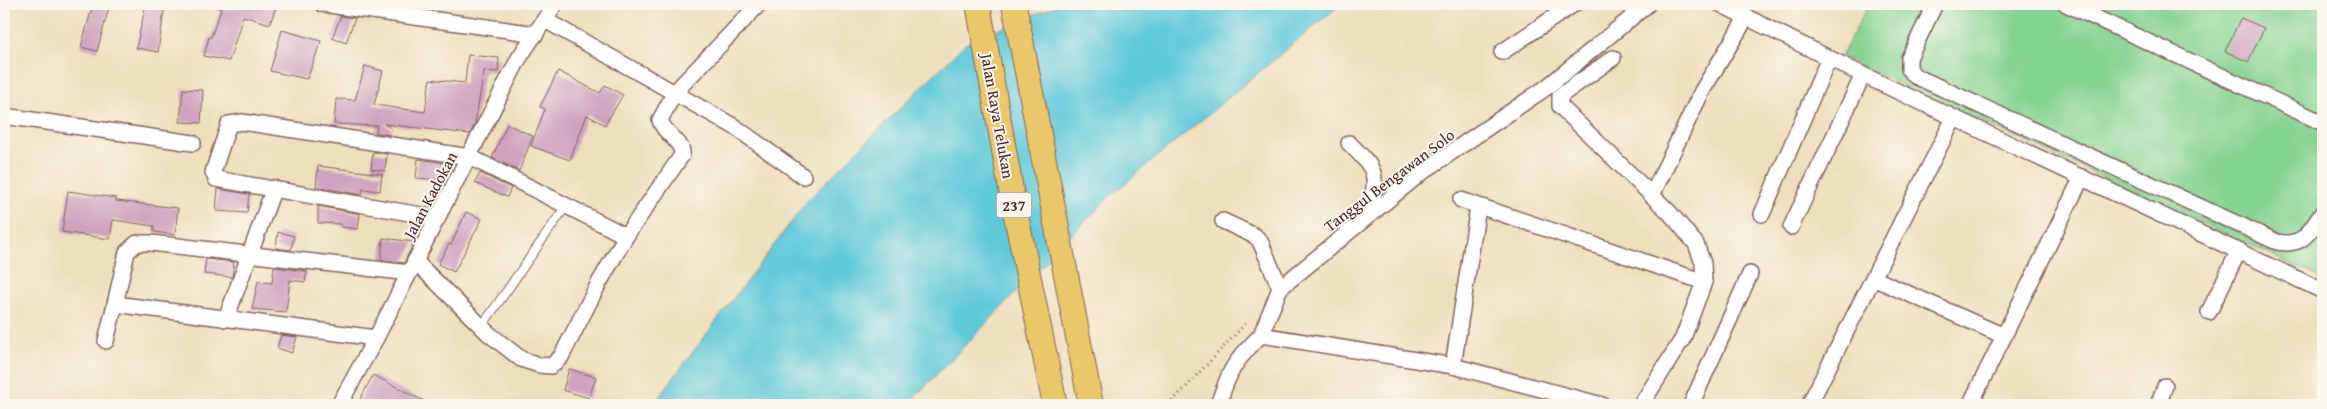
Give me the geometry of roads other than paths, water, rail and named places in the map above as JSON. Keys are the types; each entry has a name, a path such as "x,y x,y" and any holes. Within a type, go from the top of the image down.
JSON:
{"main road":[{"name":"Jalan Raya Telukan","path":"978,4 1013,201 1055,405"},
{"name":"237","path":"1014,4 1091,405"}],"street":[{"path":"322,4 536,34"},
{"name":"Jalan Kadokan","path":"339,405 376,338 520,58 555,4"},
{"path":"106,340 127,252 137,243 151,243 249,254 412,267 521,359 539,366 552,366 561,357 599,283 626,236 682,156 681,149 662,127 660,120 675,92 759,4"},
{"path":"1502,52 1574,4"},
{"name":"Tanggul Bengawan Solo","path":"1280,288 1421,173 1548,87 1648,4"},
{"path":"1720,4 1863,75 2323,291"},
{"path":"1935,4 1909,58 1909,68 1915,76 2277,242 2291,245 2305,238 2323,212"},
{"path":"2066,4 2323,123"},
{"path":"1652,195 1702,91 1746,18"},
{"path":"545,20 736,127 803,176"},
{"path":"1613,58 1560,96 1558,101 1560,106 1652,195 1696,244 1703,263 1704,282 1683,338 1641,405"},
{"path":"1762,214 1829,58"},
{"path":"1791,227 1863,75"},
{"path":"4,116 193,143"},
{"path":"1809,405 1954,118"},
{"path":"438,218 216,179 213,172 229,124 242,122 470,157 626,236"},
{"path":"1349,143 1367,160 1375,172 1375,185 1369,214"},
{"path":"1970,405 2082,177"},
{"path":"226,318 274,188"},
{"path":"1460,200 1704,282"},
{"path":"1453,366 1478,207"},
{"path":"1218,405 1229,372 1238,358 1261,335 1280,288 1260,241 1255,236 1223,221"},
{"path":"2209,312 2239,250"},
{"path":"1691,405 1750,274"},
{"path":"1873,278 2004,336"},
{"path":"115,304 376,338"},
{"path":"1261,335 1453,366 1602,405"},
{"path":"2158,405 2165,386"}],"lane":[{"path":"482,326 566,206"}],"water":[{"path":"1060,4 1341,4 1111,195 907,405 653,405 808,200 965,44"}]}
